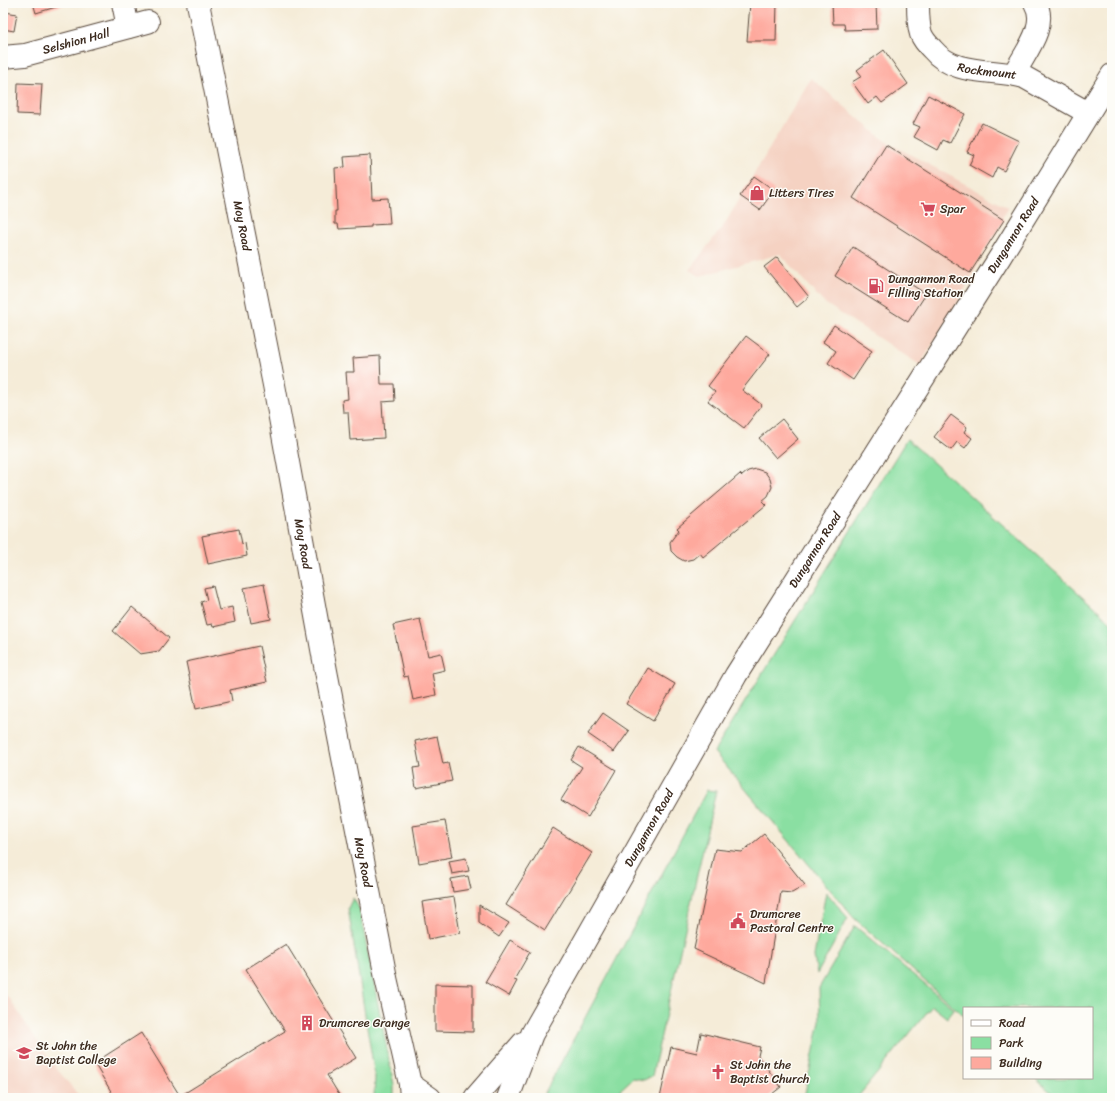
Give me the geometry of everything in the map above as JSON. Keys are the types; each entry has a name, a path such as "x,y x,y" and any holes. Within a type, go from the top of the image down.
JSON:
{"main road":[{"name":"Selshion Hall","path":"3,57 25,55 138,24 123,3"},
{"name":"Moy Road","path":"198,3 272,378 326,671 386,978 411,1091 430,1098"},
{"name":"Rockmount","path":"918,3 921,34 937,55 949,64 964,69 1014,74 1024,77 1088,113"},
{"path":"1014,74 1039,26 1039,12 1035,3"},
{"name":"Dungannon Road","path":"508,1098 532,1034 736,675 1000,257 1112,75"},
{"name":"Dungannon Road","path":"474,1098 532,1034"}],"shaded area":[{"path":"811,78 885,141 1008,207 959,300 920,365 823,302 780,254 700,276 689,270 724,225"},
{"name":"St John the Baptist College","path":"3,993 9,998 51,1062 81,1098 3,1098"}],"green space":[{"path":"907,439 1112,623 1112,1098 1057,1098 1036,1079 1093,1079 1093,1007 963,1007 963,1015 854,918 714,752"},
{"path":"707,790 716,791 652,1076 644,1080 633,1078 620,1090 618,1098 542,1098"},
{"path":"826,892 848,918 817,974 814,956"},
{"path":"353,898 359,908 394,1085 394,1098 374,1098 375,1077 348,908"},
{"path":"855,926 954,1009 947,1018 932,1006 857,1098 804,1098 820,1021 819,988"}],"building":[{"path":"3,3 7,3 5,12 17,14 14,31 3,29"},
{"path":"33,3 69,3 36,13"},
{"path":"750,3 777,3 776,41 747,41"},
{"path":"832,3 876,3 877,29 845,30 844,24 833,24"},
{"path":"884,50 908,84 882,103 877,97 868,104 852,82 862,76 857,70"},
{"path":"18,83 42,84 40,115 17,114"},
{"path":"928,95 965,114 950,143 943,140 938,150 914,137 920,127 913,124"},
{"path":"982,123 1019,141 1004,171 997,167 992,178 969,165 974,155 967,152"},
{"name":"Spar","path":"886,145 1004,220 970,273 853,198"},
{"path":"370,155 372,199 388,198 390,224 339,229 338,224 335,224 335,211 337,211 335,168 345,167 344,157"},
{"name":"Litters Tires","path":"754,176 774,190 760,210 740,196"},
{"path":"853,247 926,294 908,322 835,276"},
{"path":"777,257 809,297 797,307 764,267"},
{"path":"834,325 872,351 853,380 828,363 836,351 823,342"},
{"path":"746,336 770,354 742,390 762,405 744,428 708,401 715,392 708,386"},
{"path":"380,356 381,384 394,384 395,401 382,402 384,438 350,440 348,412 343,412 342,400 348,399 346,372 354,372 353,358"},
{"path":"951,415 967,427 964,432 972,438 965,448 957,442 951,450 934,437"},
{"path":"782,419 798,439 776,458 759,438"},
{"path":"756,469 765,472 770,479 772,487 768,496 762,501 766,505 703,557 700,553 693,559 684,561 677,557 671,551 670,542 679,530 677,528 740,474 742,476 748,471"},
{"path":"239,529 242,544 245,543 247,556 208,564 202,536"},
{"path":"264,584 271,619 251,623 244,588"},
{"path":"213,586 219,610 232,607 235,622 213,627 212,624 207,625 201,602 207,600 204,588"},
{"path":"132,607 169,638 159,651 140,654 113,631"},
{"path":"420,619 428,656 441,653 445,670 432,673 436,695 413,700 408,676 404,677 393,625"},
{"path":"259,646 267,682 230,690 232,701 196,709 186,662"},
{"path":"648,668 675,684 653,721 626,704"},
{"path":"603,713 629,731 614,752 588,734"},
{"path":"437,736 443,764 448,763 452,781 416,788 413,768 420,767 415,741"},
{"path":"579,747 616,770 588,817 561,800 582,767 571,760"},
{"path":"445,821 452,857 419,863 413,826"},
{"path":"553,828 592,853 545,930 506,905"},
{"name":"Drumcree Pastoral Centre","path":"764,834 805,885 792,893 781,892 766,983 694,949 715,849 742,852"},
{"path":"466,858 469,871 452,874 449,861"},
{"path":"468,876 471,889 453,892 451,879"},
{"path":"454,897 460,933 428,939 422,902"},
{"path":"479,905 509,923 499,937 479,923"},
{"path":"510,940 530,952 514,980 517,981 509,996 485,982"},
{"name":"Drumcree Grange","path":"286,944 356,1058 327,1075 341,1098 115,1098 94,1063 141,1033 180,1096 285,1031 246,969"},
{"path":"435,984 473,985 473,1032 435,1031"},
{"name":"St John the Baptist Church","path":"701,1033 760,1047 758,1056 781,1087 767,1098 660,1098 671,1047 697,1053"}],"place":[{"name":"Litters Tires","path":"757,193"},
{"name":"Spar","path":"928,209"},
{"name":"Dungannon Road Filling Station","path":"876,286"},
{"name":"Drumcree Pastoral Centre","path":"738,921"},
{"name":"Drumcree Grange","path":"307,1023"},
{"name":"St John the Baptist College","path":"24,1053"},
{"name":"St John the Baptist Church","path":"718,1072"}]}
